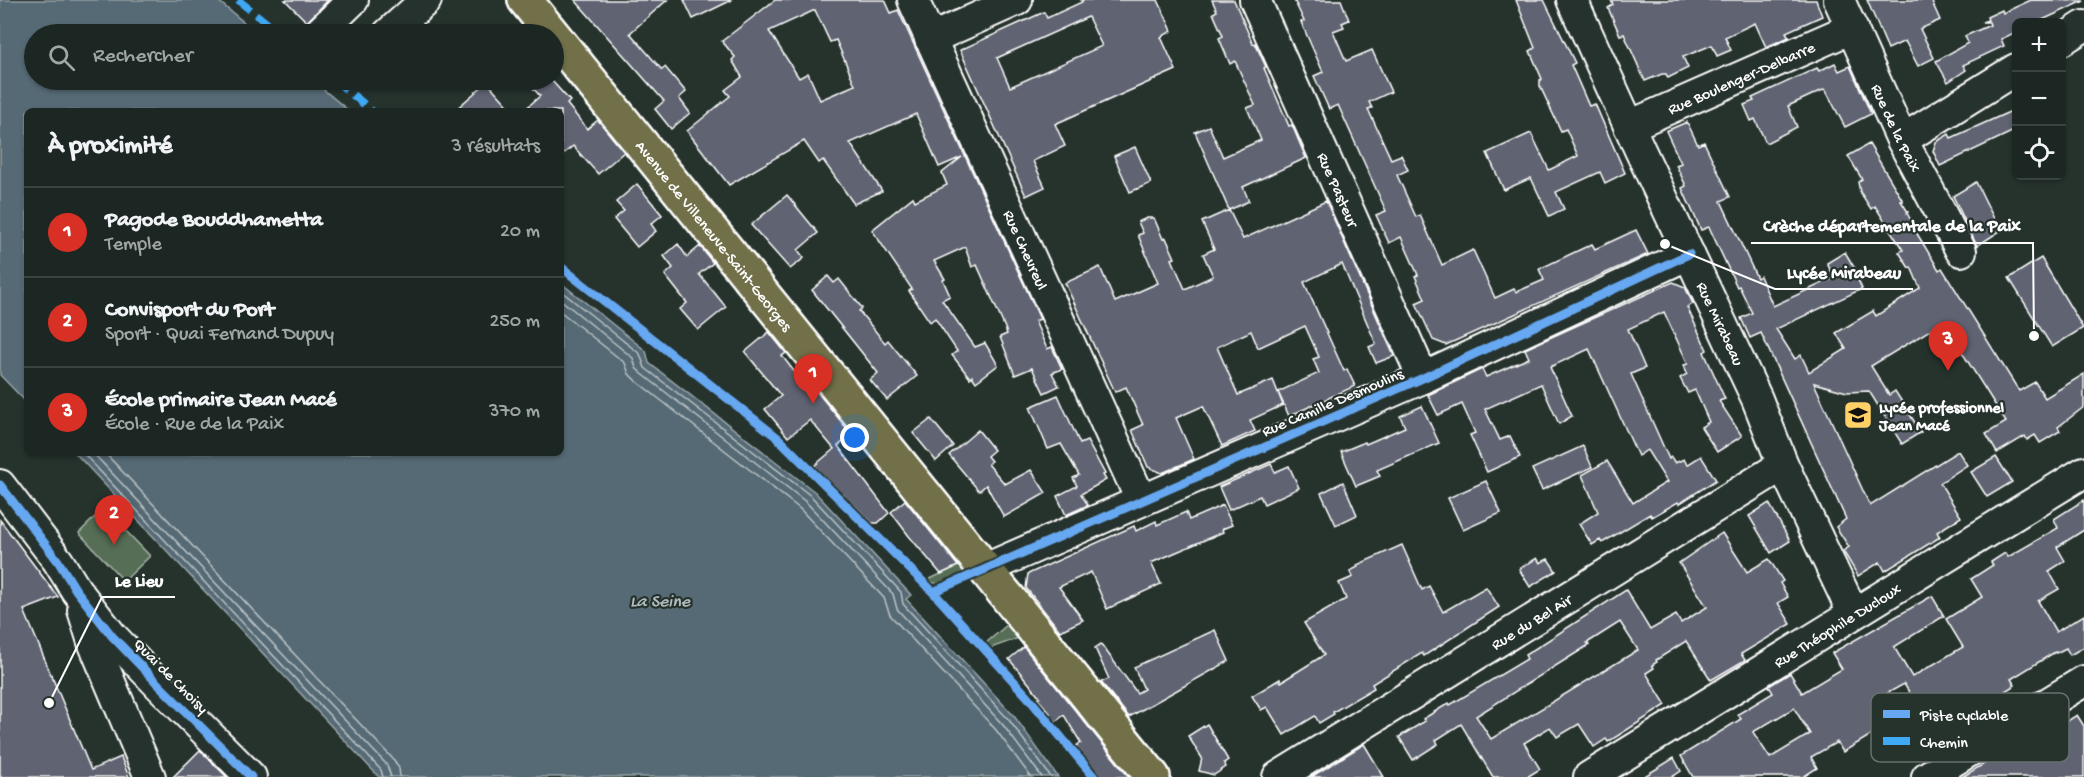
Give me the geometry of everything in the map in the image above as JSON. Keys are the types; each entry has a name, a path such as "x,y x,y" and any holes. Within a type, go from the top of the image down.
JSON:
{"main road":[{"name":"Avenue de Villeneuve-Saint-Georges","path":"525,0 544,24"},
{"name":"Avenue de Villeneuve-Saint-Georges","path":"564,48 1153,777"}],"street":[{"path":"328,24 353,0"},
{"path":"399,24 426,0"},
{"name":"Rue Chevreul","path":"913,0 1086,375 1141,500"},
{"path":"930,39 1017,0"},
{"name":"Rue Pasteur","path":"1255,0 1424,378"},
{"name":"Rue Mirabeau","path":"1572,0 1757,399 1783,465 1852,614"},
{"name":"Rue de la Paix","path":"1839,0 1902,140 1961,251"},
{"path":"2066,37 2084,26"},
{"name":"Rue Boulenger-Delbarre","path":"1629,126 1852,28"},
{"path":"1902,140 2012,71"},
{"name":"Rue Camille Desmoulins","path":"985,569 1424,378 1689,254"},
{"name":"Rue du Bel Air","path":"1278,777 1783,465"},
{"name":"Rue Théophile Ducloux","path":"1589,777 2084,472"},
{"path":"0,485 58,561 76,590 93,642 150,777"},
{"name":"Quai de Choisy","path":"76,590 112,636 251,777"},
{"path":"2064,693 2084,681"},
{"path":"120,705 159,685"},
{"path":"1927,777 1952,762"}],"green space":[{"path":"104,508 150,556 124,581 79,533"},
{"path":"960,565 965,573 951,580 937,583 928,580"},
{"path":"1008,624 1019,638 991,648 986,643"}],"water":[{"path":"0,0 217,0 246,24 24,24 24,90 324,90 345,108 24,108 24,400 0,375"},
{"name":"La Seine","path":"564,285 646,351 649,363 815,492 911,595 906,599 1014,716 1058,777 379,777 78,456 564,456"}],"building":[{"path":"285,0 328,0 307,22"},
{"path":"575,0 667,0 630,33 662,70 665,67 686,92 679,98 690,113 671,129 655,109 664,101"},
{"path":"684,0 732,0 693,19"},
{"path":"775,0 885,0 891,13 898,10 1040,319 1035,321 1047,349 1052,347 1062,369 1052,373 1059,386 1044,393 1032,368 1015,375 1000,337 1007,334 1005,328 977,265 972,267 965,247 934,261 945,279 943,280 950,296 942,300 975,347 985,343 998,365 976,382 972,376 970,378 952,355 957,351 935,318 930,322 909,291 912,289 872,230 913,197 915,201 947,185 942,173 962,157 939,167 916,114 850,143 882,191 854,204 823,160 819,163 804,141 729,185 687,131 730,96 725,90 742,77 732,60 735,57 722,41","holes":["815,10 830,42 836,40 855,85 820,100 808,73 799,78 769,31"]},
{"path":"1081,0 1158,0 1172,31 1161,37 1176,70 1055,124 1065,146 1033,161 1045,187 1026,196 960,50 1044,12 1047,18 1082,2","holes":["1088,17 1102,46 1010,87 997,58"]},
{"path":"1212,0 1234,0 1253,44 1255,43 1266,67 1264,68 1289,126 1292,125 1306,158 1243,187 1249,201 1229,210 1195,132 1209,126 1223,157 1261,140 1247,108 1255,105 1235,61 1230,64 1219,38 1223,36 1213,13 1217,11"},
{"path":"1294,0 1341,0 1349,20 1342,23 1344,27 1333,31 1346,61 1372,50 1391,92 1369,102 1372,108 1368,109 1391,159 1401,155 1408,170 1397,175 1416,217 1420,215 1442,265 1473,250 1495,298 1514,289 1516,292 1544,280 1539,269 1592,244 1595,249 1636,230 1648,254 1446,345 1433,340 1416,303 1425,299 1415,276 1418,275 1401,237 1389,243 1376,215 1386,211 1338,105 1329,109 1314,76 1323,72"},
{"path":"1516,0 1544,0 1575,63 1571,65 1589,106 1595,104 1625,173 1605,183 1600,172 1556,192 1564,209 1549,216 1531,178 1504,190 1487,153 1531,133 1549,170 1578,156 1566,129 1561,131 1540,86 1542,79 1530,51 1535,48"},
{"path":"1611,0 1816,0 1822,16 1786,32 1789,37 1766,47 1755,23 1725,37 1731,50 1717,56 1712,45 1683,57 1688,68 1668,78 1666,74 1662,74 1645,81 1624,34 1620,35 1608,8 1613,5"},
{"path":"1867,0 1931,0 1940,20 1920,29 1934,58 1918,66 1905,41 1888,49"},
{"path":"2031,0 2084,1 2047,18 2012,18 2012,34 2001,39 2004,46 1963,65 1966,70 1948,82 1936,61 1968,43 1965,36 1990,25 1989,22 1982,22 1988,20 1987,17 2002,10 2003,13"},
{"path":"1835,63 1839,71 1850,66 1871,114 1845,127 1825,89 1788,106 1797,127 1766,143 1755,119 1751,121 1744,105 1754,101 1752,98 1817,68 1819,71"},
{"path":"478,90 494,90 510,108 457,108"},
{"path":"535,90 560,90 570,101 567,104 587,129 598,120 624,152 598,174 573,146 564,154 564,108 526,108 540,96"},
{"path":"2012,111 2012,132 1940,166 1933,151 1936,142 1949,134 1951,138"},
{"path":"1687,122 1698,145 1704,142 1730,197 1721,201 1757,278 1760,276 1773,306 1834,278 1827,263 1845,252 1858,274 1856,275 1862,289 1776,329 1795,359 1801,355 1809,372 1846,349 1836,333 1873,311 1876,316 1920,288 1911,267 1909,268 1899,252 1903,250 1875,206 1871,209 1860,192 1858,182 1862,179 1848,156 1869,144 1903,201 1901,201 1913,227 1939,270 1942,268 2019,391 2035,382 2045,398 2084,374 2084,407 2058,427 2060,431 2040,443 2035,435 2027,440 2025,436 1997,453 1986,434 2006,422 1943,322 1871,366 1889,395 1895,391 1921,432 1902,444 1869,391 1847,392 1814,383 1870,506 1958,451 1967,465 1940,483 1961,517 1937,532 1940,537 1885,571 1880,562 1858,576 1843,551 1849,547 1836,527 1846,519 1761,333 1750,338 1741,318 1752,313 1739,286 1737,287 1709,227 1701,230 1682,188 1686,186 1676,165 1681,163 1666,131"},
{"path":"1135,147 1151,183 1130,192 1114,156"},
{"path":"1976,182 2000,231 1977,246 1953,196"},
{"path":"637,184 662,215 651,224 656,231 637,247 614,219 624,211 616,202"},
{"path":"787,195 818,233 798,250 804,258 790,269 751,225"},
{"path":"1326,201 1394,356 1376,363 1369,347 1376,344 1342,264 1304,282 1344,371 1347,369 1355,386 1289,416 1278,392 1319,373 1313,359 1319,357 1305,326 1258,348 1251,331 1217,347 1238,395 1273,380 1283,405 1250,420 1255,431 1222,446 1203,406 1176,418 1194,459 1162,473 1148,467 1132,430 1143,425 1126,387 1115,392 1065,283 1100,267 1115,302 1158,283 1138,235 1143,233 1138,222 1154,218 1175,258 1172,259 1185,289 1213,276 1203,254 1214,249 1202,222 1229,210 1243,239"},
{"path":"678,244 687,257 700,246 713,263 699,274 726,307 698,330 680,309 687,303 665,275 673,268 664,256"},
{"path":"2041,258 2083,328 2052,347 2009,278"},
{"path":"828,276 834,283 839,279 862,308 859,311 885,343 888,340 917,376 887,400 870,380 878,373 812,290"},
{"path":"1673,282 1685,287 1693,304 1687,307 1707,350 1704,352 1725,399 1719,401 1742,436 1717,452 1701,427 1709,422 1695,390 1688,393 1680,378 1687,374 1684,365 1688,364 1664,312 1628,329 1645,368 1631,374 1669,459 1671,457 1675,463 1684,459 1687,465 1701,456 1716,480 1679,504 1678,502 1652,517 1650,514 1602,543 1600,540 1592,545 1579,524 1598,512 1582,475 1607,461 1633,503 1667,482 1647,450 1638,456 1589,349 1550,367 1572,416 1559,424 1541,384 1485,409 1500,440 1510,436 1520,457 1487,472 1470,435 1475,433 1462,404 1438,415 1428,395 1482,369 1486,377 1529,358 1525,349"},
{"path":"769,332 786,353 782,356 801,380 805,377 852,435 838,446 889,513 878,523 872,523 814,466 834,449 810,420 788,437 765,409 781,396 745,352"},
{"path":"1058,395 1080,444 1087,441 1106,480 1081,494 1088,505 1066,515 1057,496 1077,486 1073,478 1079,475 1061,444 1048,449 1030,407"},
{"path":"1422,406 1439,443 1377,470 1380,476 1356,486 1341,452 1405,427 1400,416"},
{"path":"931,419 953,446 936,461 913,433"},
{"path":"978,430 994,450 987,456 991,461 988,464 1005,484 1031,470 1046,493 1004,517 986,485 979,491 949,455"},
{"path":"1583,446 1592,467 1542,490 1532,469"},
{"path":"1996,457 2012,482 1987,497 1971,472"},
{"path":"1271,464 1275,472 1289,466 1299,488 1264,504 1260,496 1229,510 1219,487"},
{"path":"1486,481 1501,513 1463,530 1448,498"},
{"path":"1343,482 1357,515 1336,525 1321,493"},
{"path":"905,500 958,566 941,574 909,536 891,512"},
{"path":"2084,500 2084,530 2057,547 2065,561 2049,571 2059,589 2038,601 2056,632 2084,615 2084,647 2070,655 2066,648 2055,652 2011,679 2015,685 2005,691 2006,693 1910,693 1904,684 1888,693 1871,693 1871,735 1843,752 1837,742 1811,757 1817,768 1803,777 1693,777 1681,756 1741,719 1738,714 1773,693 1769,686 1790,673 1802,693 1842,669 1832,653 1932,596 1944,616 1894,647 1912,677 1963,647 1946,619 1982,597 1971,579 1993,565 1991,562 2005,553 2008,557 2058,528 2054,519","holes":["1794,708 1810,734 1770,758 1753,732"]},
{"path":"1769,503 1790,541 1771,553 1749,516"},
{"path":"1223,505 1232,525 1222,529 1223,532 1151,563 1161,584 1107,609 1091,572 1059,587 1083,620 1060,631 1026,588 1028,574 1134,526 1136,531 1156,521 1157,525 1186,512 1189,520"},
{"path":"0,520 58,597 24,610 91,770 121,757 129,777 0,777"},
{"path":"1722,533 1747,572 1769,559 1783,581 1780,583 1788,597 1778,603 1791,624 1741,654 1745,660 1711,680 1686,641 1656,660 1657,662 1652,665 1654,668 1646,673 1666,705 1608,742 1606,739 1594,747 1579,724 1557,737 1550,727 1524,743 1540,769 1527,777 1493,777 1461,724 1436,740 1438,744 1413,760 1399,737 1449,703 1450,705 1527,659 1525,655 1626,590 1650,630 1676,615 1681,623 1707,607 1679,563","holes":["1620,622 1638,650 1491,739 1476,716 1589,645 1587,643"]},
{"path":"1402,545 1422,590 1429,586 1443,612 1486,587 1499,607 1424,656 1422,653 1372,684 1374,688 1319,723 1315,716 1284,735 1267,707 1261,710 1252,696 1280,679 1281,682 1324,655 1304,623 1346,599 1339,583 1353,577 1350,571 1358,567 1357,565"},
{"path":"1537,558 1540,563 1548,559 1556,571 1530,587 1519,569"},
{"path":"1215,630 1229,661 1129,717 1101,682 1109,679 1095,648 1101,644 1137,693 1144,689 1134,667"},
{"path":"1024,647 1129,777 1101,777 1076,746 1081,743 1064,715 1050,726 1050,713 1009,659"},
{"path":"2077,715 2084,726 2084,777 1962,777 1987,762 2069,762 2069,720"},
{"path":"1207,724 1228,760 1224,763 1226,767 1214,775 1199,771 1202,758 1188,736"},
{"path":"1364,744 1384,777 1311,777"},
{"path":"200,750 227,777 173,777"},
{"path":"1674,758 1681,771 1672,777 1643,777"}],"marked path":[{"path":"238,0 268,24"},
{"path":"347,90 368,108"}],"cycle path":[{"path":"933,592 1423,378 1689,254"},
{"path":"564,269 778,438 933,592 1027,696 1094,777"},
{"path":"0,485 112,636 251,777"}],"place":[{"name":"Lycée Mirabeau","path":"1665,244"},
{"name":"Crèche départementale de la Paix","path":"2034,336"},
{"name":"École primaire Jean Macé","path":"1948,371"},
{"name":"Pagode Bouddhametta","path":"813,404"},
{"name":"Lycée professionnel Jean Macé","path":"1858,415"},
{"name":"Convisport du Port","path":"114,545"},
{"name":"Le Lieu","path":"49,703"}]}
